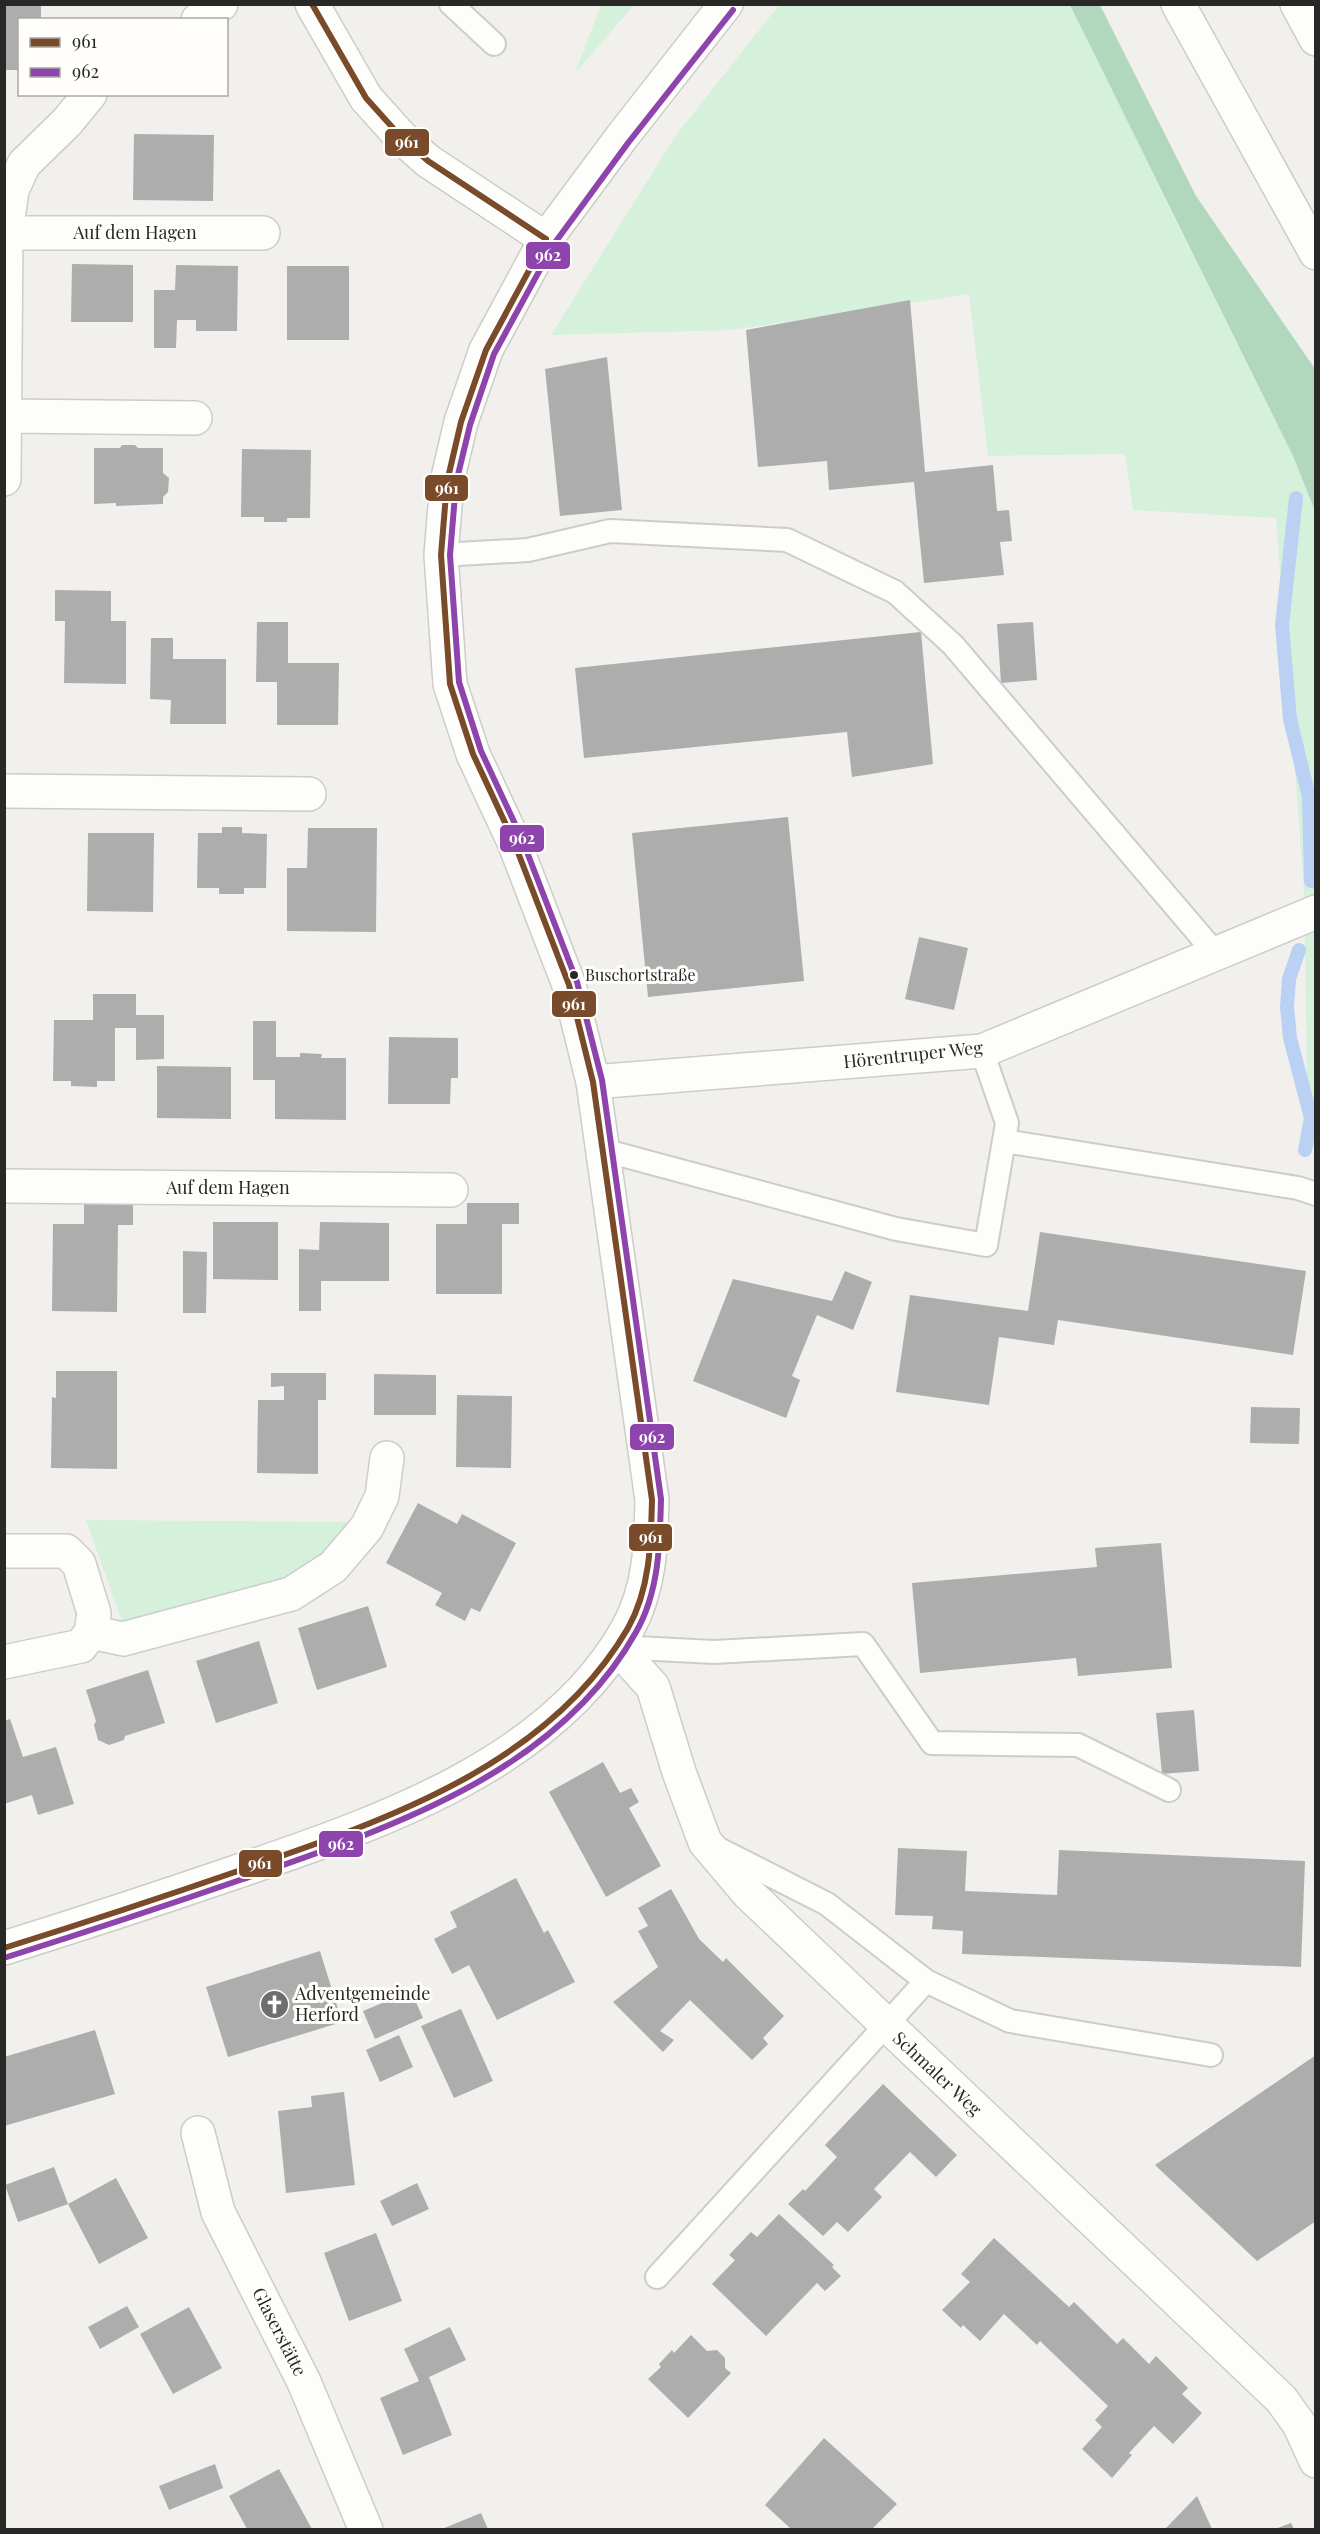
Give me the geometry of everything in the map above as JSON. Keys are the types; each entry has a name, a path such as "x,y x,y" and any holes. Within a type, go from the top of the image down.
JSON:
{"main road":[{"path":"201,18 221,4"},
{"path":"312,4 366,98 402,137 428,161 546,239"},
{"path":"4,1948 114,1914 343,1836 404,1809 478,1771 524,1743 577,1698 617,1647 630,1626 643,1593 651,1562 652,1500 593,1082 569,985 514,842 473,754 450,684 441,555 447,482 461,422 486,350 546,239 621,138 726,4"},
{"path":"1178,4 1316,253"},
{"path":"1297,4 1316,39"},
{"path":"4,479 6,233 14,160 67,122 88,96"},
{"name":"Auf dem Hagen","path":"6,233 263,233"},
{"path":"6,416 195,418"},
{"path":"4,791 309,794"},
{"name":"Hörentruper Weg","path":"593,1082 982,1051 1316,912"},
{"name":"Auf dem Hagen","path":"4,1186 451,1190"},
{"path":"92,1632 123,1639 291,1594 333,1567 367,1527 382,1496 387,1458"},
{"path":"4,1551 66,1551 78,1564 94,1613 92,1632 81,1646 4,1662"},
{"name":"Schmaler Weg","path":"617,1647 653,1687 679,1772 705,1842 749,1894 1281,2399 1299,2424 1316,2461"},
{"name":"Glaserstätte","path":"198,2133 218,2212 304,2382 366,2529"}],"lane":[{"path":"451,4 494,44"},
{"path":"441,555 528,550 610,531 787,540 896,592 953,645 1216,954"},
{"path":"603,1150 896,1229 987,1245 1007,1123 982,1051"},
{"path":"1004,1141 1298,1188 1316,1194"},
{"path":"617,1647 714,1652 863,1644 932,1743 1078,1745 1169,1790"},
{"path":"705,1842 827,1904 926,1981 1010,2021 1211,2055"},
{"path":"657,2277 926,1981"}],"green space":[{"path":"601,5 634,5 575,73"},
{"path":"779,5 1070,5 1293,456 1315,511 1315,1148 1308,1146 1304,889 1276,518 1133,510 1125,454 988,456 969,294 732,330 551,335 676,135"},
{"path":"1070,5 1100,5 1196,196 1315,369 1315,511 1293,456"},
{"path":"86,1520 357,1522 321,1558 282,1582 123,1624"}],"building":[{"path":"4,4 41,4 41,18 18,18 18,70 4,70"},
{"path":"134,134 214,135 213,201 133,200"},
{"path":"72,264 133,265 133,322 71,322"},
{"path":"176,265 238,266 237,331 196,331 196,320 177,320 176,348 154,348 154,290 175,290"},
{"path":"287,266 349,266 349,340 287,340"},
{"path":"910,300 925,472 993,465 997,511 1009,510 1012,541 1000,542 1004,575 924,583 914,482 829,490 827,461 758,467 746,330"},
{"path":"607,357 622,510 560,516 545,369"},
{"path":"122,445 135,445 138,448 163,448 163,473 169,478 168,492 163,497 163,504 116,506 116,503 94,504 94,448 120,448"},
{"path":"242,449 311,450 310,518 287,518 287,522 264,522 264,517 241,517"},
{"path":"55,590 111,591 111,621 126,621 126,684 64,683 65,621 55,621"},
{"path":"257,622 288,622 288,663 339,663 338,725 277,725 277,682 256,682"},
{"path":"1033,622 1037,680 1001,683 997,624"},
{"path":"921,632 933,764 852,777 847,732 584,758 575,668"},
{"path":"151,638 173,638 173,659 226,659 226,724 170,724 171,700 150,699"},
{"path":"788,817 804,981 648,997 632,833"},
{"path":"222,827 242,827 242,833 267,834 266,888 244,888 244,894 219,894 219,888 197,888 198,833 222,833"},
{"path":"308,828 377,828 376,932 287,931 287,868 307,868"},
{"path":"88,833 154,833 153,912 87,911"},
{"path":"919,937 968,948 954,1010 905,999"},
{"path":"93,994 136,994 136,1015 164,1015 164,1059 136,1060 136,1028 115,1028 115,1081 97,1081 97,1087 71,1086 71,1081 53,1081 54,1020 93,1020"},
{"path":"253,1021 276,1021 276,1057 300,1057 300,1053 322,1054 321,1058 346,1058 346,1120 275,1119 275,1080 253,1080"},
{"path":"389,1037 458,1038 458,1078 451,1078 450,1104 388,1104"},
{"path":"157,1066 231,1067 231,1119 157,1118"},
{"path":"84,1200 133,1200 133,1225 118,1225 117,1312 52,1311 53,1224 84,1224"},
{"path":"467,1203 519,1203 519,1224 502,1224 502,1294 436,1294 436,1224 467,1224"},
{"path":"213,1222 278,1222 278,1280 213,1279"},
{"path":"320,1222 389,1223 389,1281 321,1281 321,1311 299,1311 299,1249 319,1250"},
{"path":"1040,1232 1306,1271 1293,1355 1058,1320 1054,1345 999,1337 989,1405 896,1392 910,1295 1028,1311"},
{"path":"183,1251 207,1252 206,1313 183,1313"},
{"path":"845,1271 872,1282 853,1330 817,1315 792,1376 800,1380 786,1418 693,1381 733,1279 832,1301"},
{"path":"56,1371 117,1371 117,1469 51,1468 52,1397 56,1398"},
{"path":"271,1373 326,1373 326,1400 318,1400 318,1474 257,1473 258,1400 284,1400 284,1386 271,1387"},
{"path":"374,1374 436,1375 436,1415 374,1415"},
{"path":"457,1395 512,1396 511,1468 456,1467"},
{"path":"1251,1407 1300,1408 1299,1444 1250,1443"},
{"path":"418,1503 457,1524 462,1514 516,1543 480,1612 471,1608 465,1621 435,1605 442,1593 386,1563"},
{"path":"1161,1543 1172,1668 1078,1676 1076,1658 920,1673 912,1583 1097,1567 1095,1548"},
{"path":"368,1606 387,1667 317,1690 298,1628"},
{"path":"259,1641 278,1703 216,1723 196,1661"},
{"path":"148,1670 165,1723 125,1736 124,1740 109,1745 98,1740 94,1725 96,1721 86,1690"},
{"path":"1194,1710 1199,1771 1162,1774 1156,1713"},
{"path":"10,1719 23,1757 56,1747 74,1804 38,1815 32,1795 4,1804 4,1721"},
{"path":"603,1762 620,1793 631,1788 639,1802 629,1808 661,1866 606,1897 549,1792"},
{"path":"898,1848 967,1851 965,1891 1057,1895 1059,1850 1305,1861 1301,1967 962,1954 963,1931 932,1929 933,1916 895,1915"},
{"path":"516,1878 544,1933 548,1930 575,1982 497,2020 469,1965 452,1974 434,1939 457,1927 450,1912"},
{"path":"671,1889 699,1939 723,1962 726,1958 784,2016 763,2038 768,2044 752,2060 690,2000 660,2031 674,2040 663,2052 613,2002 658,1967 638,1931 648,1926 638,1908"},
{"name":"Adventgemeinde Herford","path":"320,1951 342,2022 228,2057 206,1987"},
{"path":"411,1991 423,2018 375,2039 363,2011"},
{"path":"461,2009 493,2081 454,2098 421,2026"},
{"path":"95,2030 115,2094 4,2126 4,2057"},
{"path":"399,2035 413,2067 380,2082 366,2050"},
{"path":"1316,2055 1316,2221 1257,2261 1155,2165"},
{"path":"883,2084 957,2155 936,2177 910,2152 874,2189 882,2197 848,2232 837,2222 823,2236 788,2204 803,2189 805,2191 837,2157 825,2145"},
{"path":"344,2092 355,2185 286,2193 278,2111 312,2107 311,2096"},
{"path":"54,2167 68,2204 18,2222 5,2185"},
{"path":"116,2178 148,2238 99,2264 68,2204"},
{"path":"417,2183 429,2209 392,2226 380,2201"},
{"path":"779,2214 834,2265 832,2267 841,2276 825,2291 817,2283 766,2336 712,2284 735,2260 729,2255 751,2232 757,2237"},
{"path":"376,2233 402,2301 349,2321 324,2253"},
{"path":"994,2238 1069,2307 1074,2302 1117,2344 1123,2338 1149,2364 1156,2356 1188,2388 1182,2394 1202,2413 1173,2444 1154,2426 1129,2453 1132,2455 1112,2478 1082,2449 1102,2427 1095,2420 1108,2406 1040,2341 1037,2345 1004,2314 980,2341 963,2325 961,2328 942,2310 970,2282 961,2274"},
{"path":"127,2306 139,2327 100,2349 88,2327"},
{"path":"189,2307 222,2368 173,2394 140,2334"},
{"path":"450,2327 466,2360 429,2377 452,2435 403,2455 380,2398 419,2381 404,2349"},
{"path":"691,2335 707,2351 717,2350 725,2358 725,2368 731,2373 688,2418 648,2379 661,2367 659,2364 672,2350 674,2353"},
{"path":"824,2438 897,2504 872,2529 791,2529 765,2505"},
{"path":"215,2464 223,2488 169,2510 159,2486"},
{"path":"279,2469 312,2529 247,2529 229,2496"},
{"path":"1197,2496 1212,2529 1165,2529"},
{"path":"481,2513 488,2529 442,2529"},
{"path":"1291,2523 1294,2529 1275,2529"}],"waterway":[{"path":"1296,498 1282,625 1290,719 1309,797 1311,881"},
{"path":"1299,950 1289,979 1287,1007 1290,1038 1311,1118 1305,1150"}],"transit line":[{"name":"961","path":"312,4 366,98 401,137 428,161 546,239"},
{"name":"962","path":"7,1957 298,1860 410,1816 464,1790 515,1759 562,1723 603,1681 644,1617 657,1567 661,1499 602,1080 577,982 522,839 481,751 459,682 450,555 456,483 470,425 494,354 554,244 628,143 733,10"},
{"name":"961","path":"4,1948 153,1900 351,1831 458,1782 508,1752 554,1717 594,1676 628,1628 641,1598 650,1549 652,1500 593,1082 569,985 514,842 473,754 450,684 441,555 447,482 461,422 486,350 546,239"}],"place":[{"name":"Buschortstraße","path":"574,975"},
{"name":"Adventgemeinde Herford","path":"274,2004"}]}
